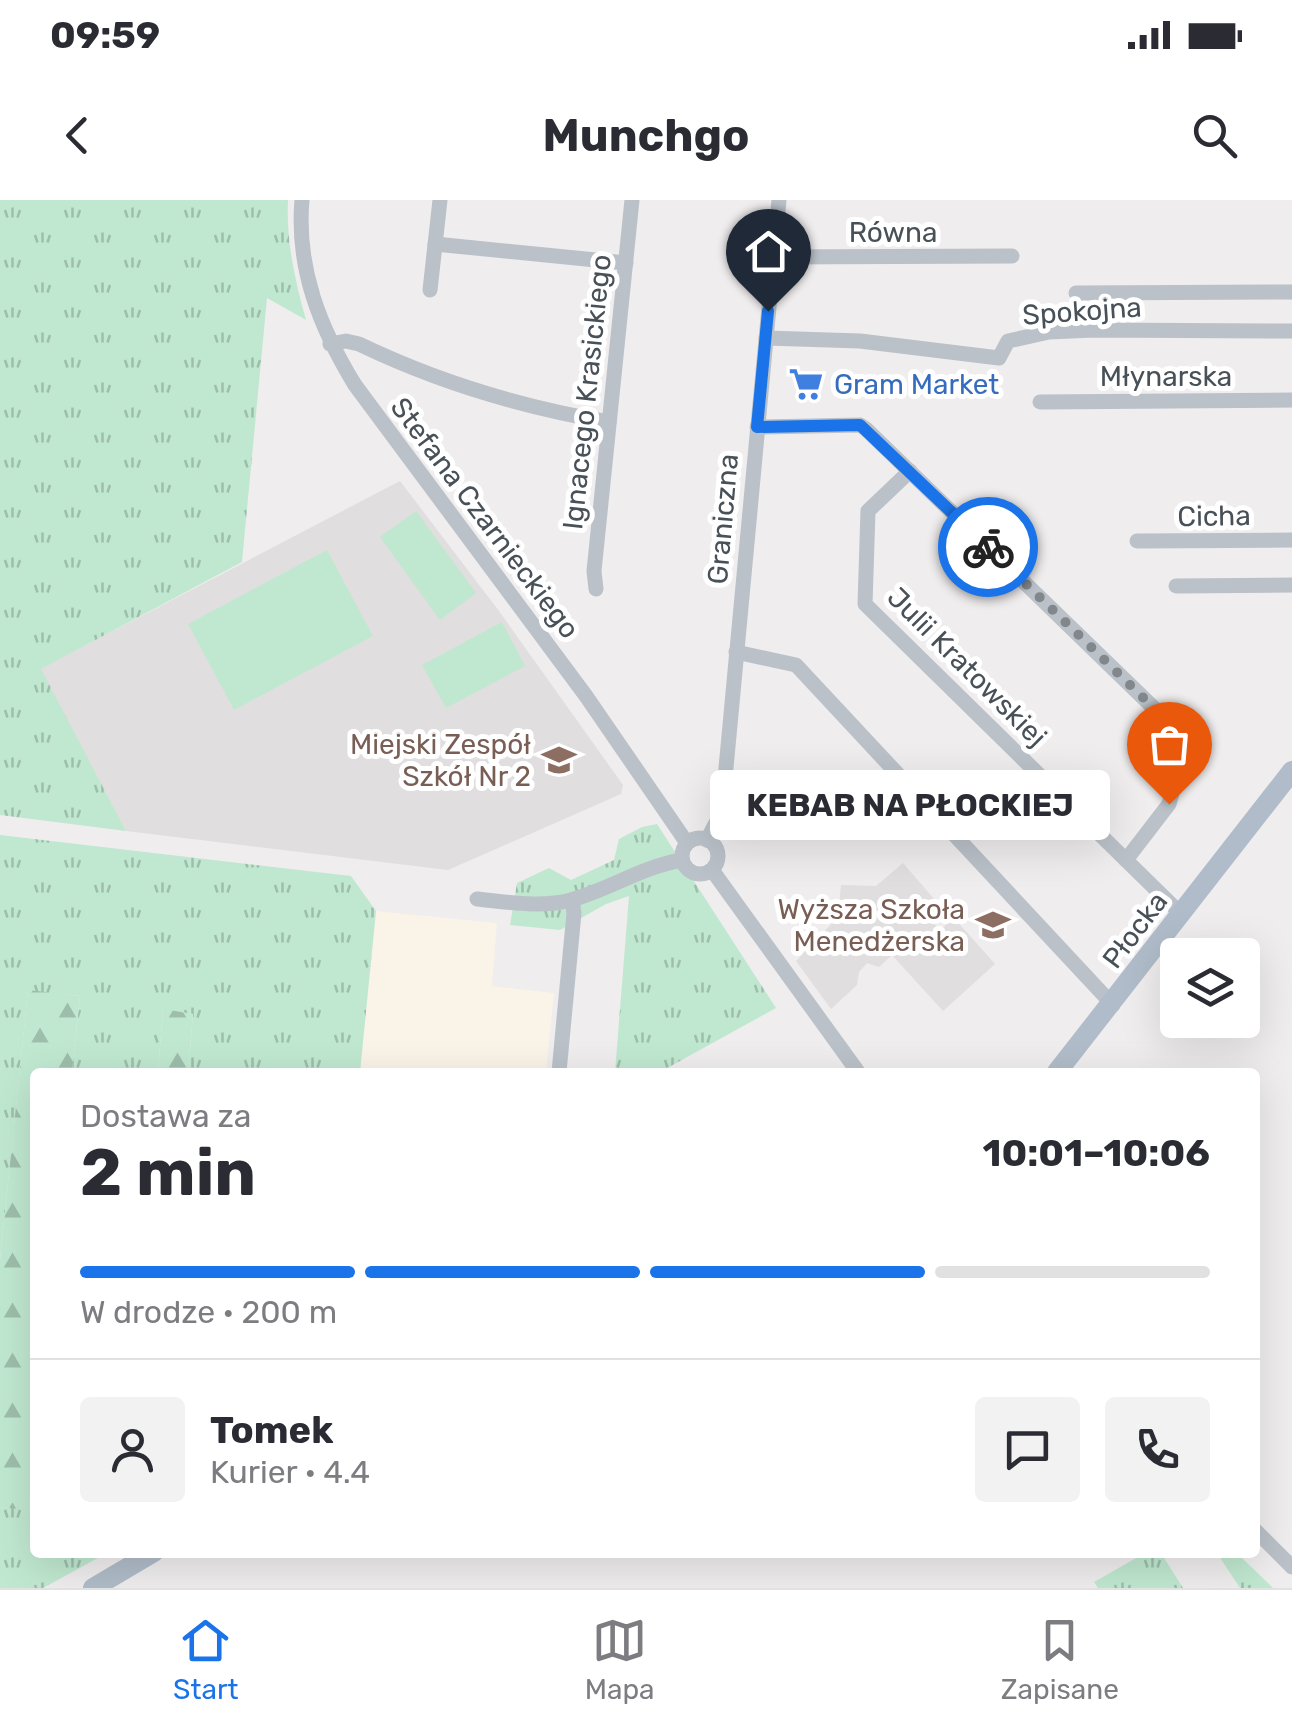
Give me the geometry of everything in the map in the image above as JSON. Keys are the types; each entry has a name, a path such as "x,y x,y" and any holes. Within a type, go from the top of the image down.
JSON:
{"main road":[{"name":"Płocka","path":"1060,1068 1292,772"},
{"path":"93,1588 144,1558"}],"street":[{"name":"Stefana Czarnieckiego","path":"302,200 304,264 330,344 355,385 586,696 687,843"},
{"path":"430,290 440,200"},
{"name":"Ignacego Krasickiego","path":"596,589 594,571 632,200"},
{"name":"Graniczna","path":"707,840 723,800 779,200"},
{"path":"435,244 626,263"},
{"name":"Równa","path":"774,257 1012,256"},
{"path":"1076,293 1292,292"},
{"name":"Spokojna","path":"766,338 860,341 999,358 1008,341 1049,332 1292,331"},
{"path":"330,344 359,344 445,382 499,400 608,422"},
{"name":"Młynarska","path":"1040,402 1292,400"},
{"path":"757,427 860,425 1159,713 1172,732 1173,790 1169,804 1126,860"},
{"name":"Julii Kratowskiej","path":"910,472 868,511 866,604 1181,914"},
{"name":"Cicha","path":"1137,542 1292,540"},
{"path":"1176,586 1292,584"},
{"path":"736,652 796,665 1113,1004"},
{"path":"698,838 714,845 718,856 712,870 704,874 692,873 682,860 687,843 698,838"},
{"path":"477,899 540,904 572,900 646,867 682,860"},
{"path":"712,870 855,1068"},
{"path":"559,1068 572,900"},
{"path":"1260,1535 1292,1567"}],"shaded area":[{"path":"400,481 623,785 621,794 448,870 126,831 40,669"},
{"path":"903,863 934,899 922,910 940,930 954,918 995,964 943,1011 892,955 879,967 867,963 859,972 857,985 831,1009 796,961 838,917 841,885 876,886"},
{"path":"376,911 497,923 492,986 554,993 546,1068 360,1068"}],"green space":[{"path":"0,200 288,200 292,261 306,320 267,298 242,562 41,669 126,831 0,815"},
{"path":"416,511 476,593 440,620 380,537"},
{"path":"327,550 373,636 234,710 188,624"},
{"path":"502,622 525,666 446,708 422,665"},
{"path":"657,824 776,1008 667,1068 615,1068 629,896 560,930 510,925 517,883 549,868 571,880 614,860 619,839"},
{"path":"0,835 351,876 376,911 360,1068 188,1068 193,1014 163,1010 158,1068 72,1068 80,996 28,991 0,1260"},
{"path":"28,990 80,996 72,1068 30,1068 29,1510 0,1507 0,1260"},
{"path":"163,1009 193,1014 188,1068 158,1068"},
{"path":"30,1500 30,1558 98,1558 43,1588 0,1588 0,1507 29,1509"},
{"path":"1136,1558 1164,1558 1183,1588 1098,1588 1094,1582"},
{"path":"1220,1558 1242,1558 1273,1588 1240,1588"}],"way so far":[{"path":"988,547 1159,713 1172,732 1173,790 1169,804"}],"place":[{"name":"Gram Market","path":"806,384"},
{"name":"Miejski Zespół Szkół Nr 2","path":"559,760"},
{"name":"KEBAB NA PŁOCKIEJ","path":"1169,804"},
{"name":"Wyższa Szkoła Menedżerska","path":"993,925"}],"route":[{"path":"768,311 757,427 860,425 988,547"}]}
